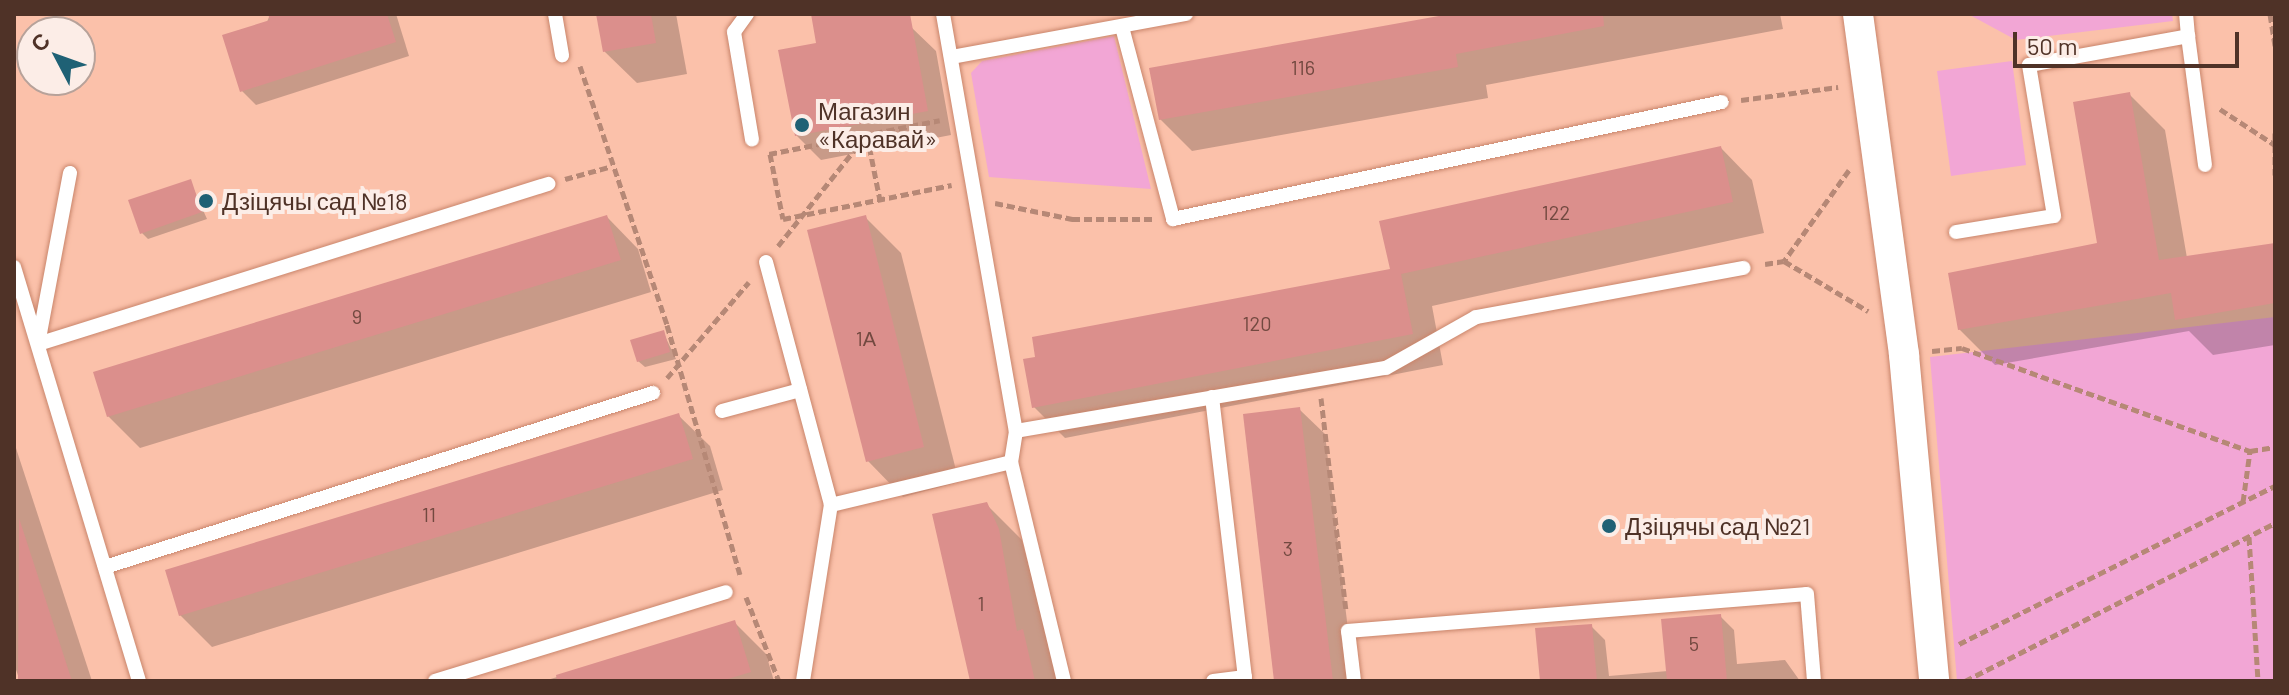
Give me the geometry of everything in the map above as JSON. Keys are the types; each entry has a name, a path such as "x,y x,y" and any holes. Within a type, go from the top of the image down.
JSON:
{"street":[{"path":"1858,14 1902,342 1934,669"}],"lane":[{"path":"555,14 562,55"},
{"path":"747,14 734,32 752,139"},
{"path":"943,14 1016,431 1011,462 1064,681"},
{"path":"951,57 1186,14"},
{"path":"2186,14 2205,165"},
{"path":"1122,27 1173,219 1722,102"},
{"path":"1956,232 2054,216 2029,65 2188,36"},
{"path":"38,344 70,173"},
{"path":"38,344 548,184"},
{"path":"766,262 831,505 803,681"},
{"path":"14,267 139,681"},
{"path":"1016,431 1386,368 1476,317 1744,268"},
{"path":"722,411 800,390"},
{"path":"105,567 653,393"},
{"path":"1212,397 1245,677 1213,681"},
{"path":"831,505 1011,462"},
{"path":"435,681 726,592"},
{"path":"1354,681 1348,631 1807,594 1814,681"}],"path":[{"path":"2270,14 2275,46"},
{"path":"562,55 576,53 609,167 779,681"},
{"path":"1722,102 1867,84"},
{"path":"2195,93 2273,144"},
{"path":"752,139 756,157 960,115"},
{"path":"2275,133 2275,175"},
{"path":"867,134 880,200"},
{"path":"1874,136 1784,261 1902,342 1962,348 2250,451 2275,447"},
{"path":"770,154 783,219 972,181"},
{"path":"548,184 609,167"},
{"path":"976,199 1072,219 1173,219"},
{"path":"1318,379 1348,631"},
{"path":"2242,502 2250,451"},
{"path":"1934,669 2275,486"},
{"path":"1965,681 2275,523"},
{"path":"2249,537 2258,681"}],"shaded area":[{"path":"1968,14 2172,14 2173,21 2016,40"},
{"path":"1114,36 1151,189 989,177 971,73 982,61"},
{"path":"2012,61 2026,165 1951,176 1937,71"},
{"path":"2275,317 2275,681 1957,681 1930,357"}],"building":[{"path":"268,14 387,14 396,42 240,92 222,35 270,20"},
{"path":"596,14 651,14 656,43 603,52"},
{"path":"811,14 910,14 928,111 795,136 778,50 816,43"},
{"path":"1450,14 1603,14 1604,26 1456,54 1458,67 1159,120 1149,68"},
{"path":"2130,92 2159,260 2275,243 2275,303 2175,320 2171,293 1958,330 1948,273 2097,243 2073,102"},
{"path":"1721,146 1733,202 1401,274 1413,334 1032,408 1023,359 1035,357 1032,337 1390,269 1379,221"},
{"path":"191,179 202,212 140,234 128,200"},
{"path":"607,215 621,260 107,417 93,372"},
{"path":"866,215 924,447 866,462 807,230"},
{"path":"664,330 670,352 637,362 630,340"},
{"path":"1300,407 1333,681 1274,681 1243,414"},
{"path":"679,413 693,459 179,616 165,570"},
{"path":"987,502 999,529 1017,631 1023,629 1035,681 970,681 932,514"},
{"path":"19,518 72,681 18,681"},
{"path":"1721,614 1727,681 1667,681 1661,619"},
{"path":"735,620 751,672 721,681 557,681 556,675"},
{"path":"1592,624 1597,681 1540,681 1535,628"}],"place":[{"name":"Магазин «Каравай»","path":"802,125"},
{"name":"Дзіцячы сад №18","path":"206,201"},
{"name":"Дзіцячы сад №21","path":"1609,526"}]}
